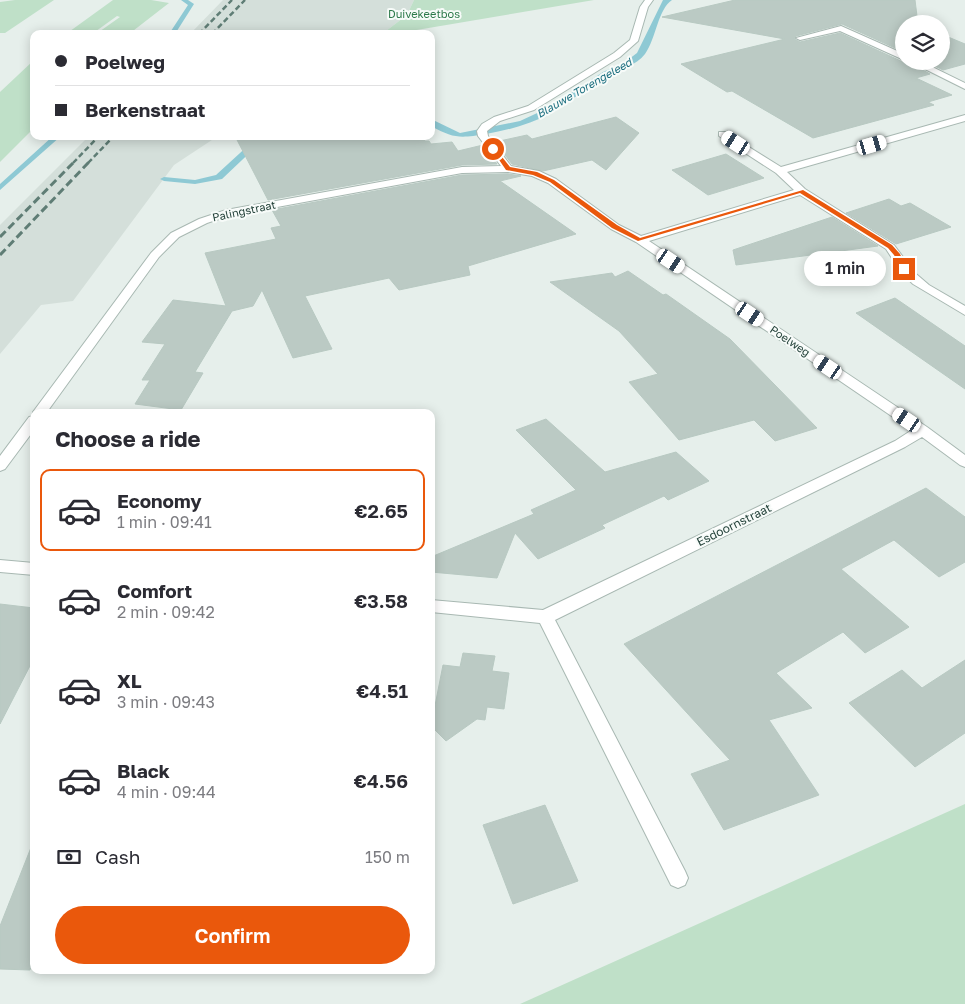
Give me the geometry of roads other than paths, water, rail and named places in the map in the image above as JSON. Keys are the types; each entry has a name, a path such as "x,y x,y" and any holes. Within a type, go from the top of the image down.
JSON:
{"street":[{"path":"508,169 484,136 482,131 485,126 531,108 618,55 634,41 644,7 649,0"},
{"path":"800,38 841,28 895,53"},
{"path":"931,70 965,86"},
{"path":"780,171 965,118"},
{"path":"722,134 780,171 801,191 890,247 897,254 904,269 913,278 965,311"},
{"name":"Poelweg","path":"508,169 535,173 552,181 614,227 640,240 922,430 965,462"},
{"name":"Palingstraat","path":"42,409 155,255 175,235 182,231 226,213 462,170 508,169"},
{"path":"640,240 801,191"},
{"path":"0,466 30,425"},
{"name":"Esdoornstraat","path":"545,617 900,444 922,430"},
{"path":"0,566 30,569"},
{"path":"435,606 545,617 678,878"}],"water":[{"path":"663,0 672,0 663,10 649,48 641,58 602,79 551,113 511,128 470,136 452,135 435,128 435,121 460,133 520,121 548,108 603,72 625,62 637,53"}],"waterway":[{"name":"Blauwe Torengeleed","path":"175,30 191,4 184,0"},
{"name":"Blauwe Torengeleed","path":"0,188 54,140"},
{"name":"Blauwe Torengeleed","path":"164,179 195,182 219,177 255,144"}],"railway":[{"path":"203,30 232,0"},
{"path":"216,30 245,0"},
{"path":"73,163 95,140"},
{"path":"88,163 110,140"},
{"path":"0,237 74,162"},
{"path":"0,255 89,162"}],"park label":[{"name":"Duivekeetbos","path":"424,14"}]}
